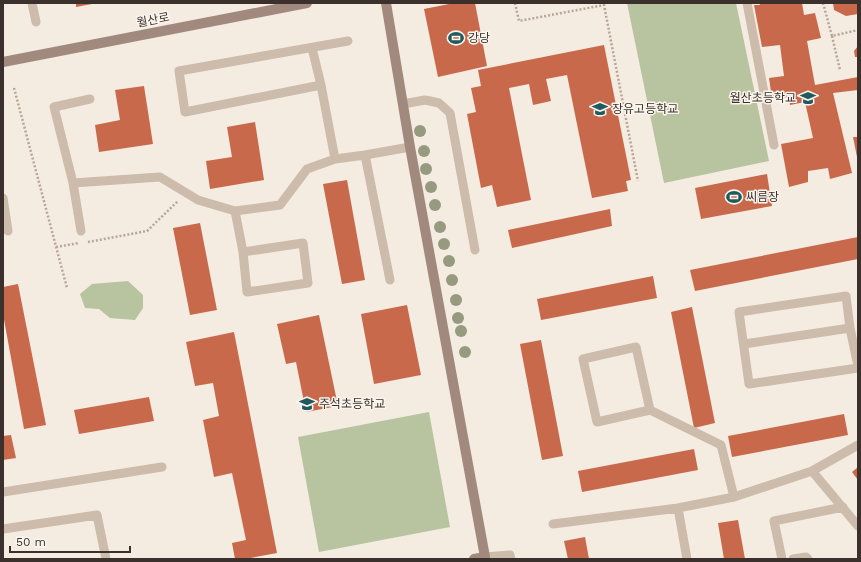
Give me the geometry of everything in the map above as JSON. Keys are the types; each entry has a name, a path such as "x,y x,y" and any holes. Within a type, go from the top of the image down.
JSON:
{"street":[{"name":"월산로","path":"3,62 307,3"},
{"path":"386,3 410,147 485,557 474,559"}],"lane":[{"path":"32,3 36,22"},
{"path":"747,3 774,145"},
{"path":"321,85 185,112 179,71 348,41"},
{"path":"312,48 321,85 335,159"},
{"path":"81,231 73,183 54,107 90,99"},
{"path":"403,104 425,100 438,103 450,113 475,250"},
{"path":"73,183 160,177 198,200 235,211 280,205 307,169 335,159 410,147"},
{"path":"366,155 390,280"},
{"path":"3,198 8,232"},
{"path":"235,211 243,252 247,292 308,283 303,243 243,252"},
{"path":"846,296 850,328 858,367 749,384 744,344 738,312 846,296"},
{"path":"744,344 850,328"},
{"path":"650,410 636,347 583,359 597,422 650,410 721,445 734,496"},
{"path":"553,524 678,508 734,496 812,470 858,445"},
{"path":"3,492 162,467"},
{"path":"812,470 858,526"},
{"path":"782,559 774,521 843,507"},
{"path":"678,508 687,559"},
{"path":"3,529 97,515 106,559"},
{"path":"485,557 510,555 511,559"},
{"path":"793,559 806,557 808,559"}],"path":[{"path":"514,3 519,21 604,5 638,181"},
{"path":"823,3 840,70"},
{"path":"832,36 858,30"},
{"path":"14,88 67,288"},
{"path":"56,247 147,231 178,200"}],"green space":[{"path":"627,3 736,3 769,161 664,183"},
{"path":"128,281 143,295 143,308 135,320 110,318 99,309 85,308 80,294 92,284"},
{"path":"429,412 450,527 319,552 298,437"}],"building":[{"path":"76,3 92,3 92,4 76,7"},
{"name":"강당","path":"454,3 475,3 487,66 438,77 424,9"},
{"path":"759,3 802,3 804,15 815,13 821,38 807,41 815,85 858,77 858,90 833,93 852,173 830,179 828,168 808,171 808,182 789,187 781,144 813,138 805,102 790,105 789,97 772,99 769,78 784,76 780,45 762,47 754,5 760,5"},
{"path":"833,3 858,3 858,14 846,16 834,10"},
{"path":"604,45 631,180 626,181 628,191 592,198 567,75 546,79 551,101 533,105 529,84 509,88 531,200 497,207 492,185 481,188 467,114 476,112 471,88 481,86 478,70"},
{"path":"858,46 858,57 855,57 854,51"},
{"path":"144,86 153,144 99,152 95,125 120,120 115,90"},
{"path":"255,122 264,180 210,189 206,161 232,157 227,127"},
{"path":"853,137 858,137 858,157 857,157"},
{"name":"씨름장","path":"767,174 772,206 701,219 695,188"},
{"path":"347,180 365,280 342,284 323,184"},
{"path":"610,209 612,226 512,248 508,230"},
{"path":"200,223 217,310 190,315 173,228"},
{"path":"858,237 858,259 695,291 690,270"},
{"path":"653,276 657,298 541,320 537,299"},
{"path":"18,284 46,425 24,429 3,314 3,287"},
{"path":"407,305 421,375 374,384 361,314"},
{"path":"692,307 715,423 694,428 671,312"},
{"path":"319,315 338,406 306,412 296,362 286,364 277,324"},
{"path":"234,332 277,553 245,559 235,559 232,543 246,540 232,473 214,477 203,420 219,416 213,383 195,386 186,342"},
{"path":"541,340 563,456 542,460 520,344"},
{"path":"149,397 154,421 79,434 74,410"},
{"path":"844,414 848,435 732,457 728,436"},
{"path":"11,435 16,458 3,460 3,436"},
{"path":"694,449 698,470 582,492 578,471"},
{"path":"858,467 858,480 852,472"},
{"path":"738,520 745,559 724,559 718,523"},
{"path":"585,537 589,559 568,559 564,541"}],"place":[{"name":"강당","path":"456,38"},
{"name":"월산초등학교","path":"808,98"},
{"name":"장유고등학교","path":"600,109"},
{"name":"씨름장","path":"734,197"},
{"name":"주석초등학교","path":"307,404"}]}
